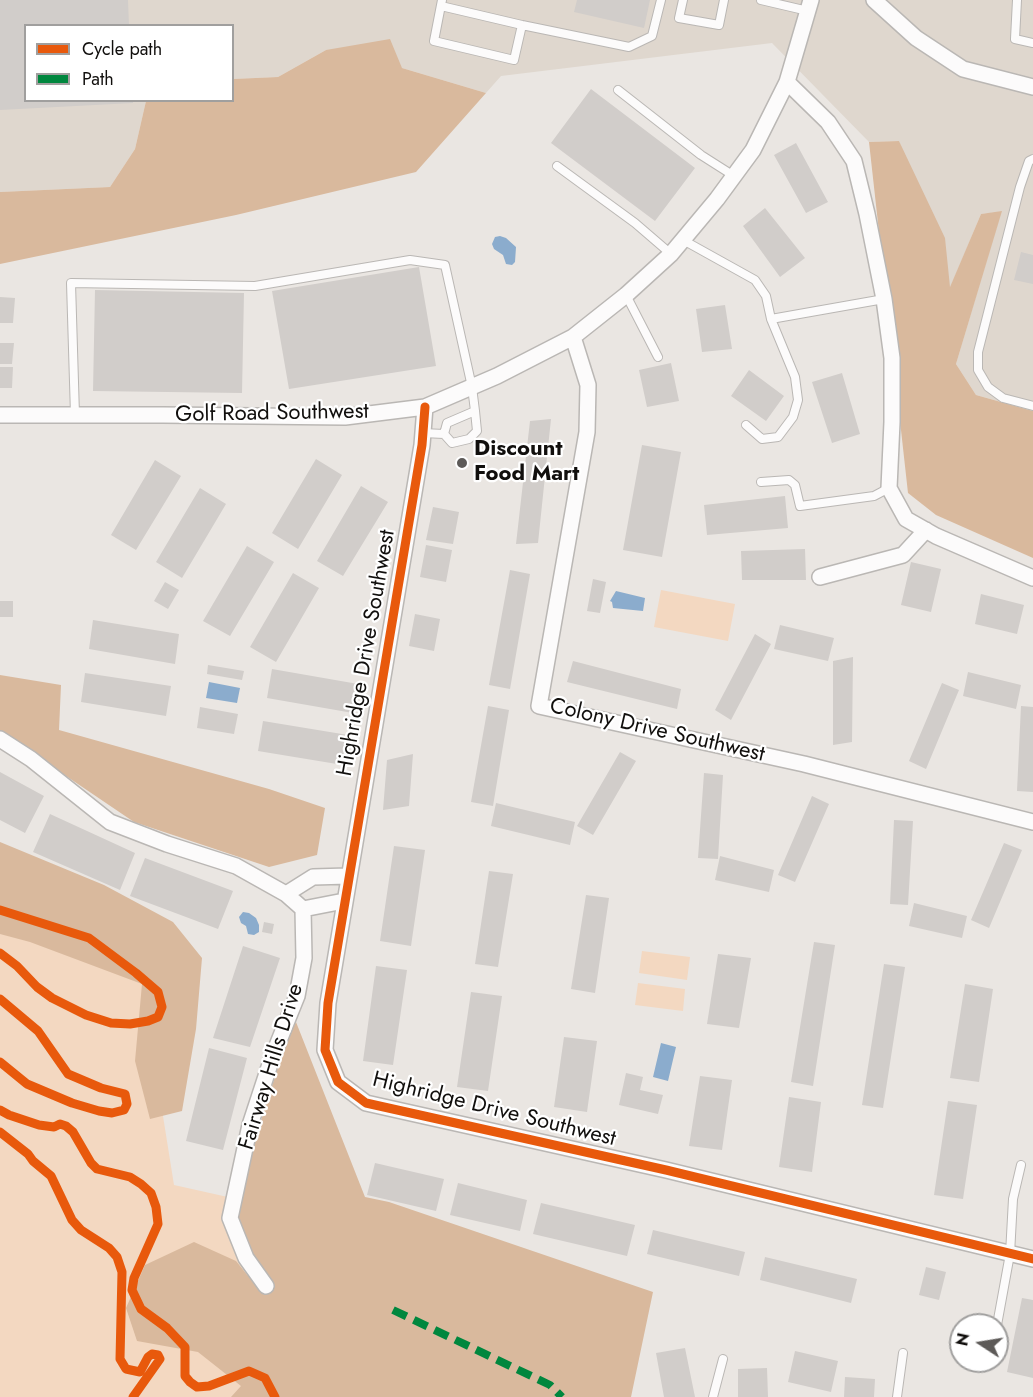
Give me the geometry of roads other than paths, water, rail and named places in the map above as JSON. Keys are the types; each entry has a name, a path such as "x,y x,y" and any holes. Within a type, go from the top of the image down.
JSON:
{"street":[{"path":"874,0 916,38 963,69 1033,87"},
{"name":"Golf Road Southwest","path":"0,415 345,417 425,407 498,376 573,337 626,295 683,240 753,150 787,82 809,5"},
{"path":"787,82 828,122 854,161 884,299 892,358 890,488 906,519 1033,578"},
{"name":"Colony Drive Southwest","path":"573,337 588,385 587,432 539,705 804,764 1033,822"},
{"name":"Highridge Drive Southwest","path":"425,407 423,434 328,1003 325,1050 338,1082 366,1103 666,1170 1033,1259"},
{"path":"820,577 903,555 926,530"},
{"path":"0,739 31,759 110,822 236,866 286,894 303,909 344,901"},
{"path":"286,894 313,877 348,876"},
{"name":"Fairway Hills Drive","path":"266,1286 246,1258 230,1218 250,1125 272,1058 297,996 304,958 303,909"}],"lane":[{"path":"522,25 514,60 434,41 442,3 522,25 629,47 652,36 661,0"},
{"path":"683,0 679,18 719,25 724,0"},
{"path":"1017,0 1015,39 1033,43"},
{"path":"766,1 809,5"},
{"path":"618,90 701,155 734,176"},
{"path":"1033,159 1029,161 1020,187 978,352 978,369 988,387 1003,398 1033,406"},
{"path":"557,166 635,222 671,254"},
{"path":"683,240 755,280 766,296 771,319 795,377 798,400 793,417 778,437 762,439 746,425"},
{"path":"75,415 71,283 255,286 410,260 445,265 472,387 477,431 469,439 452,443 444,434 423,434"},
{"path":"626,295 658,357"},
{"path":"771,319 884,299"},
{"path":"444,434 447,423 475,411"},
{"path":"761,482 789,480 795,484 800,506 874,496 890,488"},
{"path":"999,1313 1010,1254 1013,1199 1021,1165"},
{"path":"897,1397 903,1353"},
{"path":"713,1397 723,1359"}],"water":[{"path":"500,236 516,247 515,262 512,265 506,264 503,255 494,249 492,244 495,237"},
{"path":"616,591 645,598 643,611 613,608 610,601"},
{"path":"209,682 240,688 237,703 206,698"},
{"path":"243,912 256,918 259,932 254,935 248,934 246,926 241,923 239,917"},
{"path":"661,1043 676,1047 668,1081 653,1077"}],"place":[{"name":"Discount Food Mart","path":"462,463"}]}
